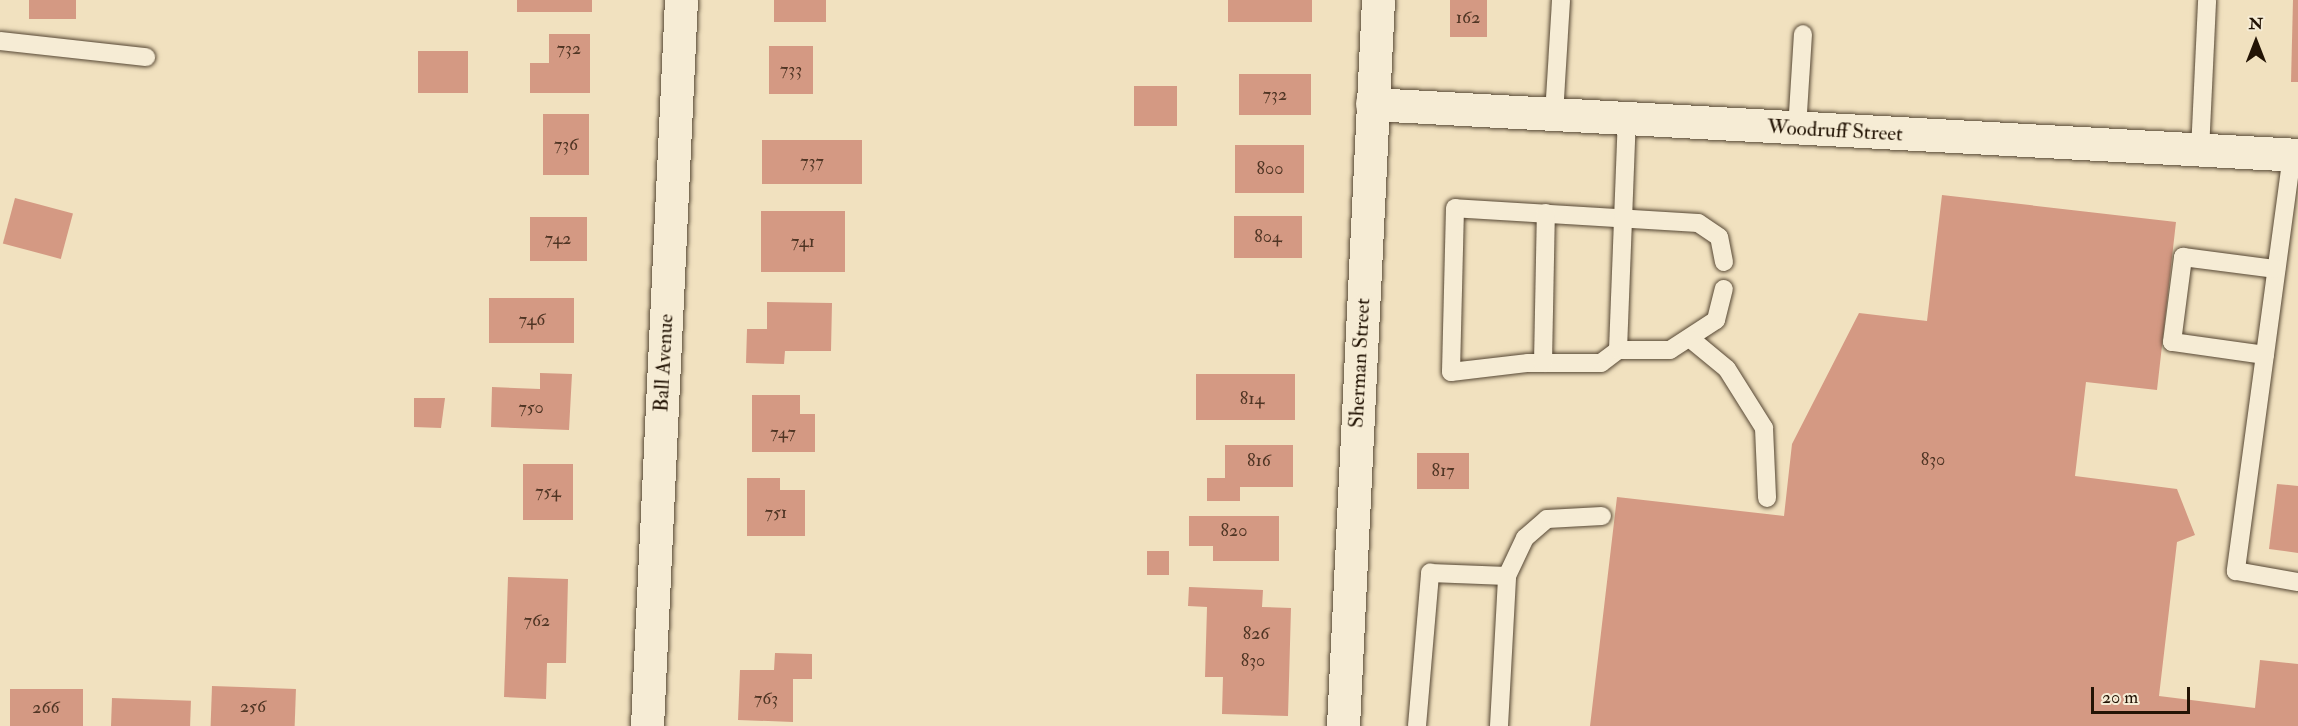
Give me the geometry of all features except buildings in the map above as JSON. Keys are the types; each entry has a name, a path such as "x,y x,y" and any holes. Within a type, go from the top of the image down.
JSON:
{"street":[{"name":"Ball Avenue","path":"647,726 681,0"},
{"name":"Sherman Street","path":"1343,726 1378,0"},
{"name":"Woodruff Street","path":"1372,104 2295,155"}],"lane":[{"path":"1554,115 1561,0"},
{"path":"2200,151 2207,0"},
{"path":"1797,129 1803,34"},
{"path":"0,41 146,57"},
{"path":"1618,350 1627,119"},
{"path":"2295,155 2276,269 2236,571 2298,582"},
{"path":"1724,262 1719,237 1698,224 1623,217 1455,208 1451,372 1543,363 1601,363 1618,350 1670,350 1692,340 1716,320 1724,289"},
{"path":"1543,363 1546,213"},
{"path":"2265,355 2172,342 2173,332 2183,257 2276,269"},
{"path":"1692,340 1727,369 1764,428 1767,498"},
{"path":"1499,726 1507,576 1525,538 1547,519 1602,516"},
{"path":"1417,726 1430,573 1507,576"}]}
